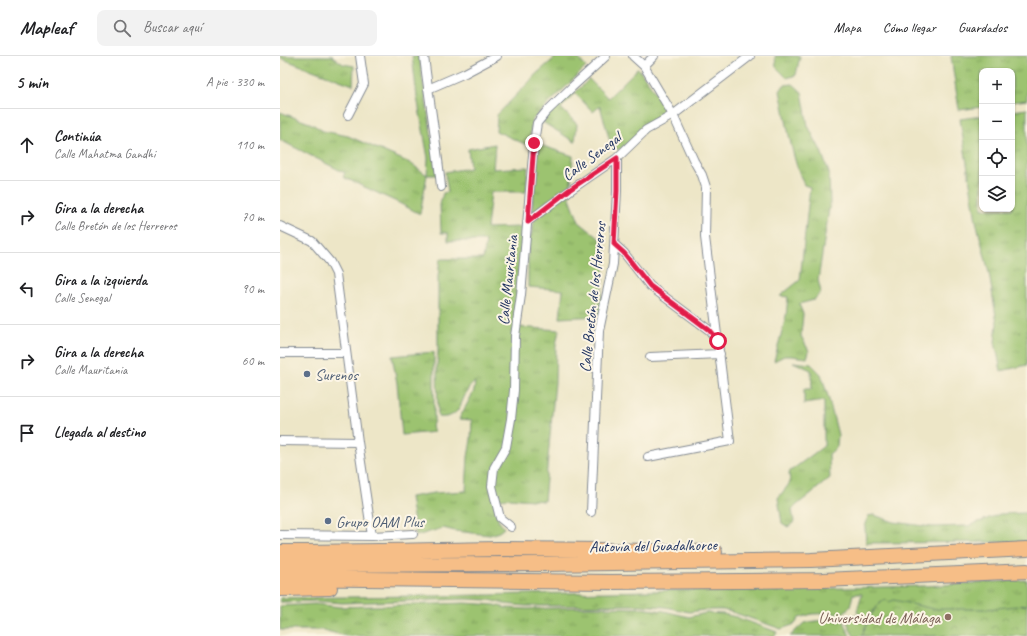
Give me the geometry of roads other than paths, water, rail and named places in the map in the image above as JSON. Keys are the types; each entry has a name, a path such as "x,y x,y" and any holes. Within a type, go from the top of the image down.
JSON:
{"highway":[{"name":"Autovía del Guadalhorce","path":"280,565 811,560 1027,549"},
{"path":"280,552 591,550 905,555"},
{"path":"280,589 593,582 823,580 1027,571"},
{"path":"280,578 593,582"}],"street":[{"path":"348,115 364,84 360,56"},
{"path":"424,56 441,187"},
{"path":"428,89 465,73 497,56"},
{"name":"Calle Mauritania","path":"511,527 500,518 492,486 494,468 506,447 511,418 514,390 515,336 521,295 537,123 556,102 606,56"},
{"path":"633,56 644,66 673,115 702,175 706,187 705,237 730,441 648,457"},
{"path":"644,66 654,56"},
{"name":"Calle Senegal","path":"528,222 569,190 617,158 646,130 673,115 750,56"},
{"name":"Calle Bretón de los Herreros","path":"591,512 599,331 612,264 617,191 617,158"},
{"path":"280,226 312,241 330,262 336,274 372,536"},
{"path":"614,244 624,253 650,286 709,330 718,341"},
{"path":"280,353 346,353"},
{"path":"650,357 720,354"},
{"path":"280,441 358,442"},
{"path":"280,535 372,536 413,534"}],"place":[{"name":"Surenos","path":"307,374"},
{"name":"Grupo OAM Plus","path":"328,521"},
{"name":"Universidad de Málaga","path":"948,617"}]}
